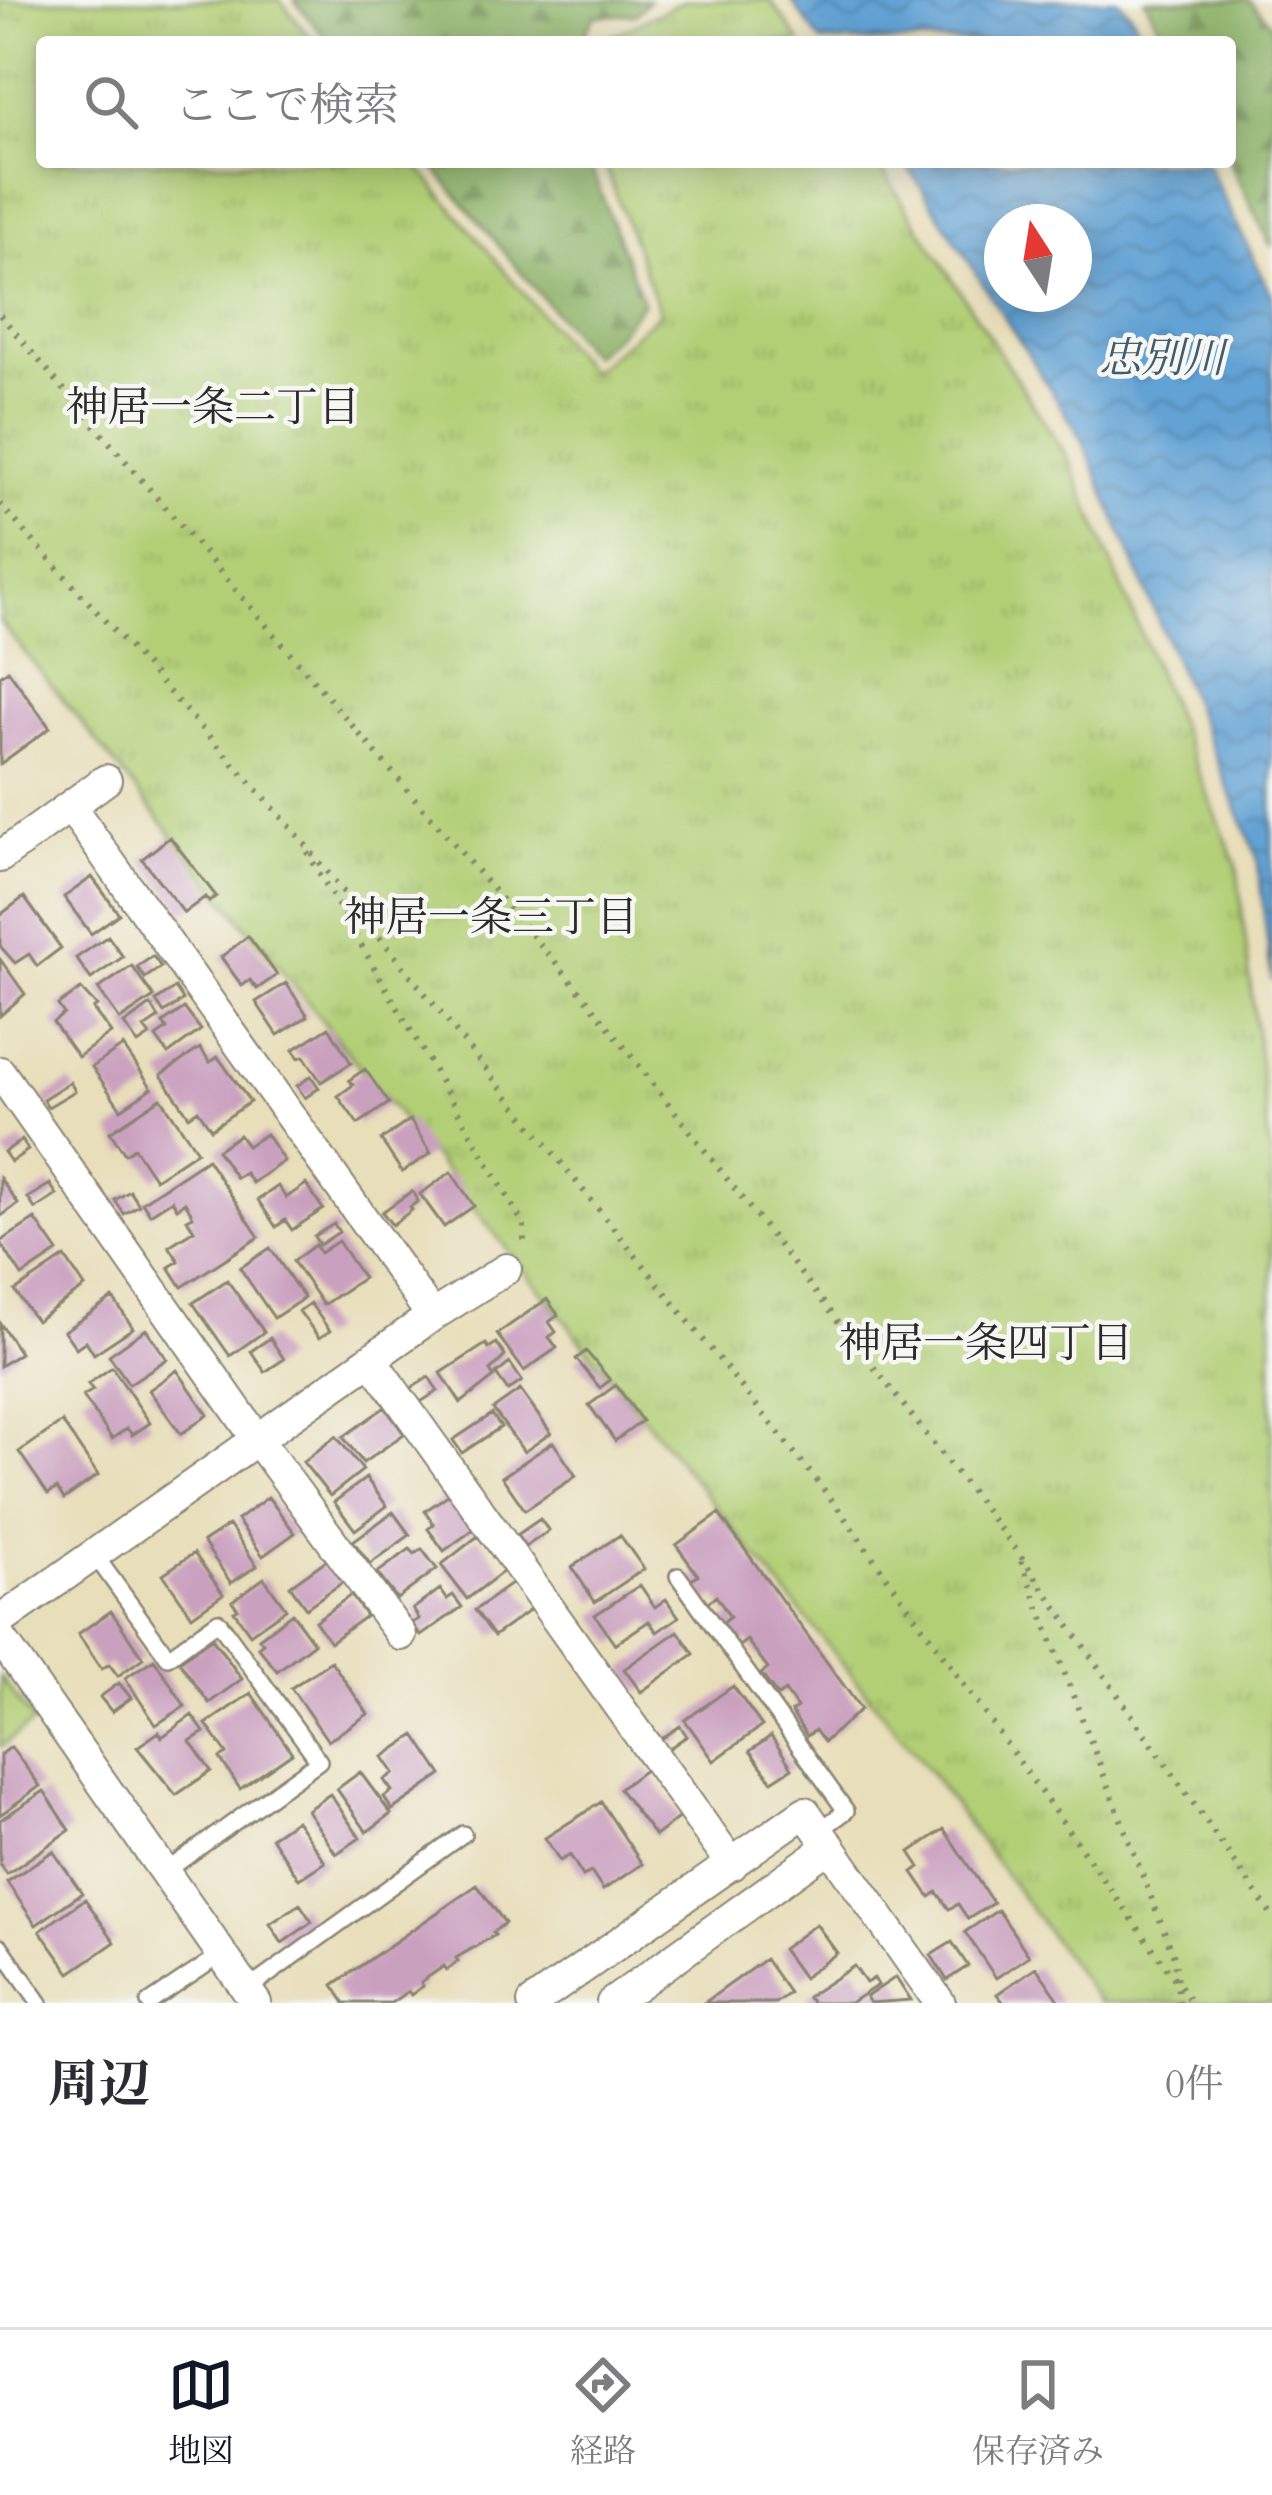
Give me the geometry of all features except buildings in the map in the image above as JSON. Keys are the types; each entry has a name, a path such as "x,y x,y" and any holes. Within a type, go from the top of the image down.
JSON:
{"street":[{"path":"0,857 106,780"},
{"path":"70,806 432,1316"},
{"path":"0,1072 401,1635"},
{"path":"0,1621 506,1268"},
{"path":"371,1359 732,1865"},
{"path":"0,1637 252,1997"},
{"path":"532,2003 732,1865 818,1829"},
{"path":"620,2001 818,1829"},
{"path":"818,1829 940,2003"}],"lane":[{"path":"94,1554 168,1657 218,1621 320,1761 165,1872"},
{"path":"678,1576 846,1811 818,1829"},
{"path":"252,1997 463,1834"},
{"path":"0,1946 40,2003"},
{"path":"149,2003 222,1954"}],"path":[{"path":"0,315 586,998 1018,1552 1272,1916"},
{"path":"0,504 296,833 830,1496 1192,2003"},
{"path":"296,833 524,1225 524,1248 506,1268"},
{"path":"1018,1552 1174,1959 1179,2003"}],"green space":[{"path":"0,0 280,0 309,36 36,36 36,168 419,168 590,373 660,313 606,168 881,168 1070,462 1237,866 1272,1170 1272,2003 1100,2003 919,1758 0,622"},
{"path":"294,0 649,0 636,14 595,16 583,36 324,36"},
{"path":"686,0 770,0 796,36 612,36"},
{"path":"1145,0 1249,0 1272,25 1272,248 1233,168 1236,36 1164,36"},
{"path":"434,168 591,168 643,303 591,356"},
{"path":"0,1676 34,1722 0,1747"}],"water":[{"path":"791,0 1118,0 1143,36 817,36"},
{"name":"忠別川","path":"909,168 1209,168 1272,295 1272,982 1257,857 1082,439 1001,312 1092,312 1092,204 984,204 984,286"}],"district":[{"name":"神居一条二丁目","path":"213,406"},
{"name":"神居一条三丁目","path":"491,916"},
{"name":"神居一条四丁目","path":"986,1342"}]}
